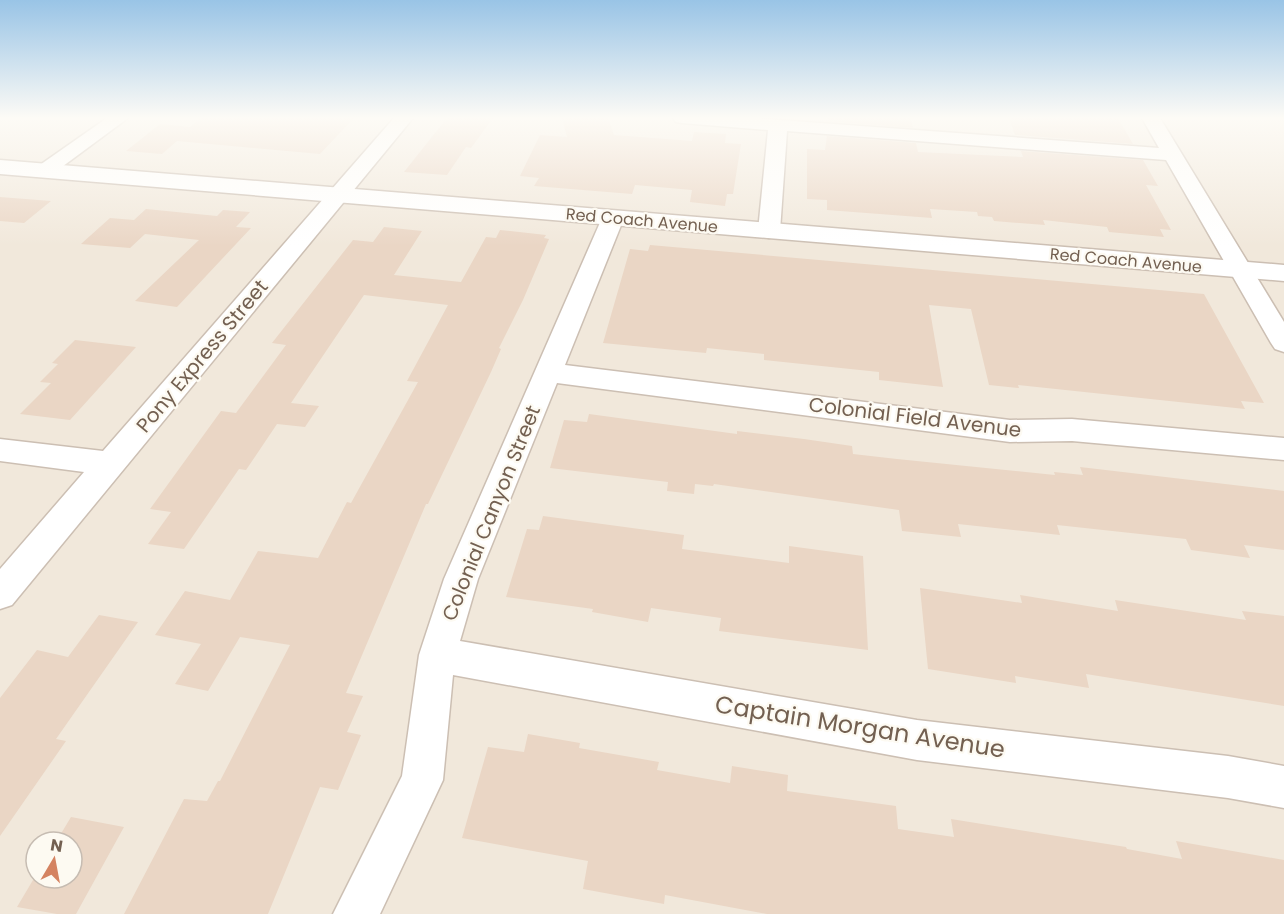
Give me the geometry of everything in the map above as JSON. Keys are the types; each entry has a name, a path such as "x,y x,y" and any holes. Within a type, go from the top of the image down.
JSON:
{"street":[{"path":"44,171 59,161"},
{"name":"Pony Express Street","path":"0,594 368,161"},
{"path":"769,231 775,161"},
{"path":"1176,161 1284,343"},
{"name":"Red Coach Avenue","path":"0,167 1284,273"},
{"name":"Colonial Canyon Street","path":"356,914 422,780 437,655 461,579 613,218"},
{"name":"Colonial Field Avenue","path":"548,372 1010,431 1072,429 1284,448"},
{"path":"0,450 110,464"},
{"name":"Captain Morgan Avenue","path":"437,655 917,740 1228,777 1284,787"}],"shaded area":[{"path":"0,161 1284,161 1284,914 0,914"}],"building":[{"path":"413,161 457,161 447,175 404,172"},
{"path":"527,161 738,161 733,194 727,194 725,206 690,202 692,190 635,185 632,194 534,186 539,178 520,176"},
{"path":"807,161 1143,161 1158,186 1146,185 1171,230 1160,229 1164,237 1109,232 1107,227 1043,220 1045,225 994,221 992,217 978,216 977,212 930,209 932,218 827,210 827,200 807,199"},
{"path":"0,197 51,201 24,223 0,221"},
{"path":"146,209 217,216 223,210 250,212 236,227 251,228 177,307 135,301 199,240 145,234 130,248 81,244 110,218 134,220"},
{"path":"384,227 422,231 394,275 461,282 486,237 496,238 500,230 546,235 544,238 549,239 523,300 499,348 501,349 491,372 426,504 346,693 363,696 347,732 361,735 338,790 320,787 268,914 124,914 184,799 207,801 220,781 290,645 240,637 208,691 175,684 201,644 155,635 185,591 230,600 258,551 318,558 347,502 351,503 418,382 407,381 448,305 364,295 291,403 319,406 305,427 277,424 246,470 239,469 184,549 148,544 171,512 150,509 221,411 236,413 286,345 272,343 353,240 373,242"},
{"path":"650,245 1204,294 1264,403 1241,401 1245,409 1018,385 1019,388 989,385 971,309 929,305 943,387 879,380 879,372 764,360 764,354 707,348 706,353 603,343 630,249 648,251"},
{"path":"75,340 136,347 70,420 20,414 51,383 40,382 58,364 52,363"},
{"path":"589,414 737,434 737,431 852,446 853,454 897,459 1055,475 1054,472 1083,475 1080,467 1284,491 1284,550 1244,545 1250,558 1191,550 1186,539 1057,525 1060,535 958,524 961,537 902,531 899,510 714,484 713,486 695,484 694,494 667,491 668,482 550,468 564,420 587,422"},
{"path":"543,516 684,535 682,549 789,563 789,546 863,556 868,650 719,631 721,618 651,608 648,622 592,612 593,609 506,597 527,529 539,530"},
{"path":"920,588 1022,603 1020,595 1118,611 1115,600 1246,620 1242,611 1284,616 1284,706 1086,674 1089,688 1015,676 1016,683 928,669"},
{"path":"99,615 138,622 56,739 66,741 0,836 0,698 37,650 68,657"},
{"path":"528,734 580,743 579,748 659,762 657,770 730,783 732,766 788,775 787,791 896,806 898,829 954,837 951,819 1126,847 1182,859 1176,841 1284,860 1284,914 767,914 665,895 664,904 583,889 588,861 462,838 488,747 524,752"},
{"path":"71,817 124,827 76,914 57,914 17,907 27,890 84,890 84,830 63,830"}]}
